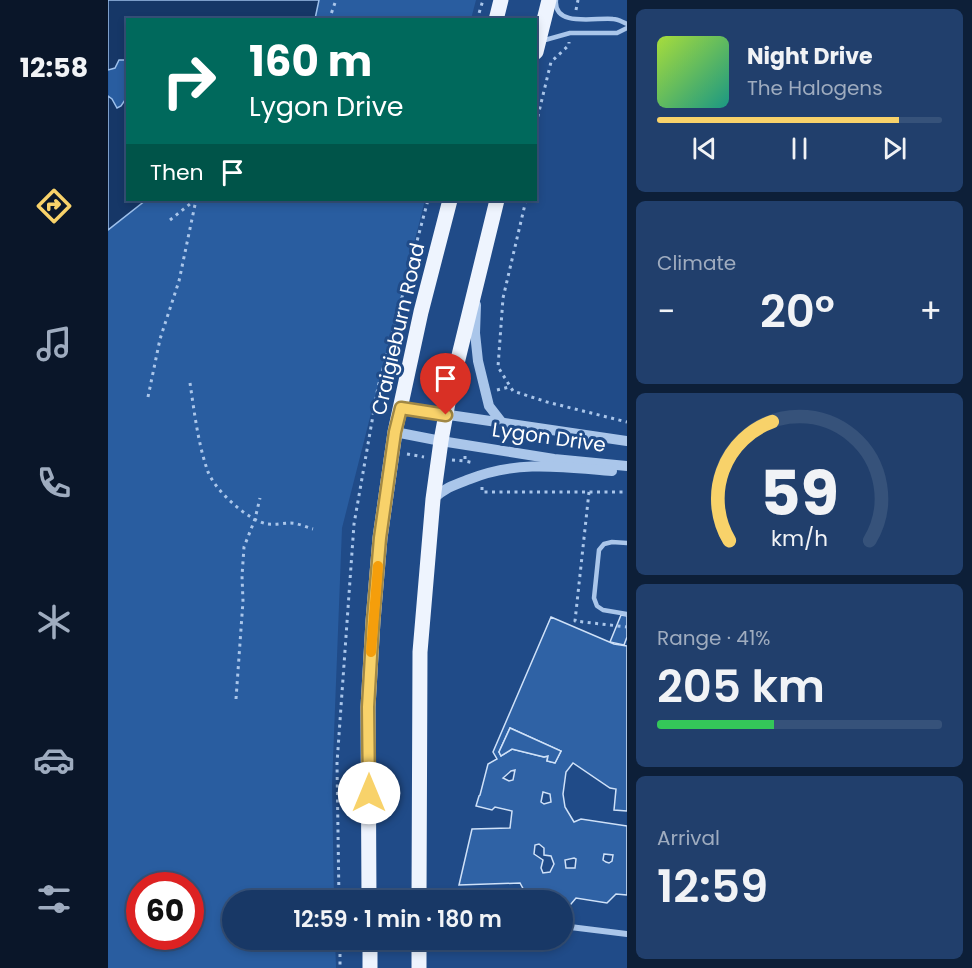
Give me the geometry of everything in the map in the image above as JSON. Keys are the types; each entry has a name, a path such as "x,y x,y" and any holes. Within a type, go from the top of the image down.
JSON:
{"main road":[{"path":"496,18 501,0"},
{"path":"537,45 549,0"},
{"name":"Craigieburn Road","path":"369,890 369,685 380,538 395,432 421,312 450,201"},
{"path":"419,890 420,652 438,459 477,278 497,201"},
{"path":"370,950 370,968"},
{"path":"419,950 419,968"}],"street":[{"path":"477,278 475,333 478,361 489,406 503,424"},
{"name":"Lygon Drive","path":"401,408 627,441"},
{"name":"Lygon Drive","path":"395,432 554,459 627,465"},
{"path":"434,499 446,488 481,474 524,466 627,472"},
{"path":"573,927 627,934"}],"lane":[{"path":"537,48 545,40 570,33 617,33 627,26 616,19 573,20 561,15 555,5 556,0"},
{"path":"627,543 604,544 599,550 594,598 597,606 603,610 627,614"}],"path":[{"path":"330,18 336,0"},
{"path":"478,18 483,0"},
{"path":"537,120 551,62 569,45 570,33"},
{"path":"170,220 194,201"},
{"path":"148,397 160,339 179,281 195,201"},
{"path":"526,201 503,298 498,367 513,391 627,422"},
{"path":"190,383 207,472 220,489 250,518 268,524 292,523 313,529"},
{"path":"367,447 438,459 465,461"},
{"path":"481,474 482,492 627,492"},
{"path":"589,492 575,621 627,627"},
{"path":"236,699 243,601 244,548 260,498"},
{"path":"340,950 340,968"}],"shaded area":[{"path":"108,0 476,0 471,18 126,18 126,201 425,201 342,528 332,785 334,890 222,890 222,950 335,950 336,968 108,968"},
{"path":"108,0 319,0 315,18 126,18 126,60 119,60 115,68 108,70"},
{"path":"108,96 117,108 126,98 126,201 145,201 108,230"}],"building":[{"path":"621,615 627,616 627,637 624,645 610,642"},
{"path":"551,617 614,644 627,646 627,811 614,810 616,789 610,788 573,763 566,772 563,794 565,807 574,822 581,819 627,826 627,895 616,894 607,903 576,898 573,902 573,890 524,890 520,883 459,885 472,829 510,828 512,811 476,806 488,764 497,759 493,752","holes":["510,728 561,751 555,763 547,761 548,756 512,749 501,756 499,752","515,770 513,780 503,778","543,792 550,794 551,802 544,804 541,802","539,844 544,848 544,855 551,856 554,864 550,872 543,873 541,868 543,860 534,854 535,845","604,854 613,855 609,863 603,860","576,859 575,868 566,868 565,860"]},
{"path":"510,728 561,751 555,763 547,761 548,756 512,749 501,756 499,752"}],"slow traffic":[{"path":"371,652 378,566"}],"route":[{"path":"369,793 368,707 373,621 380,538 395,432 401,408 446,415"}]}
